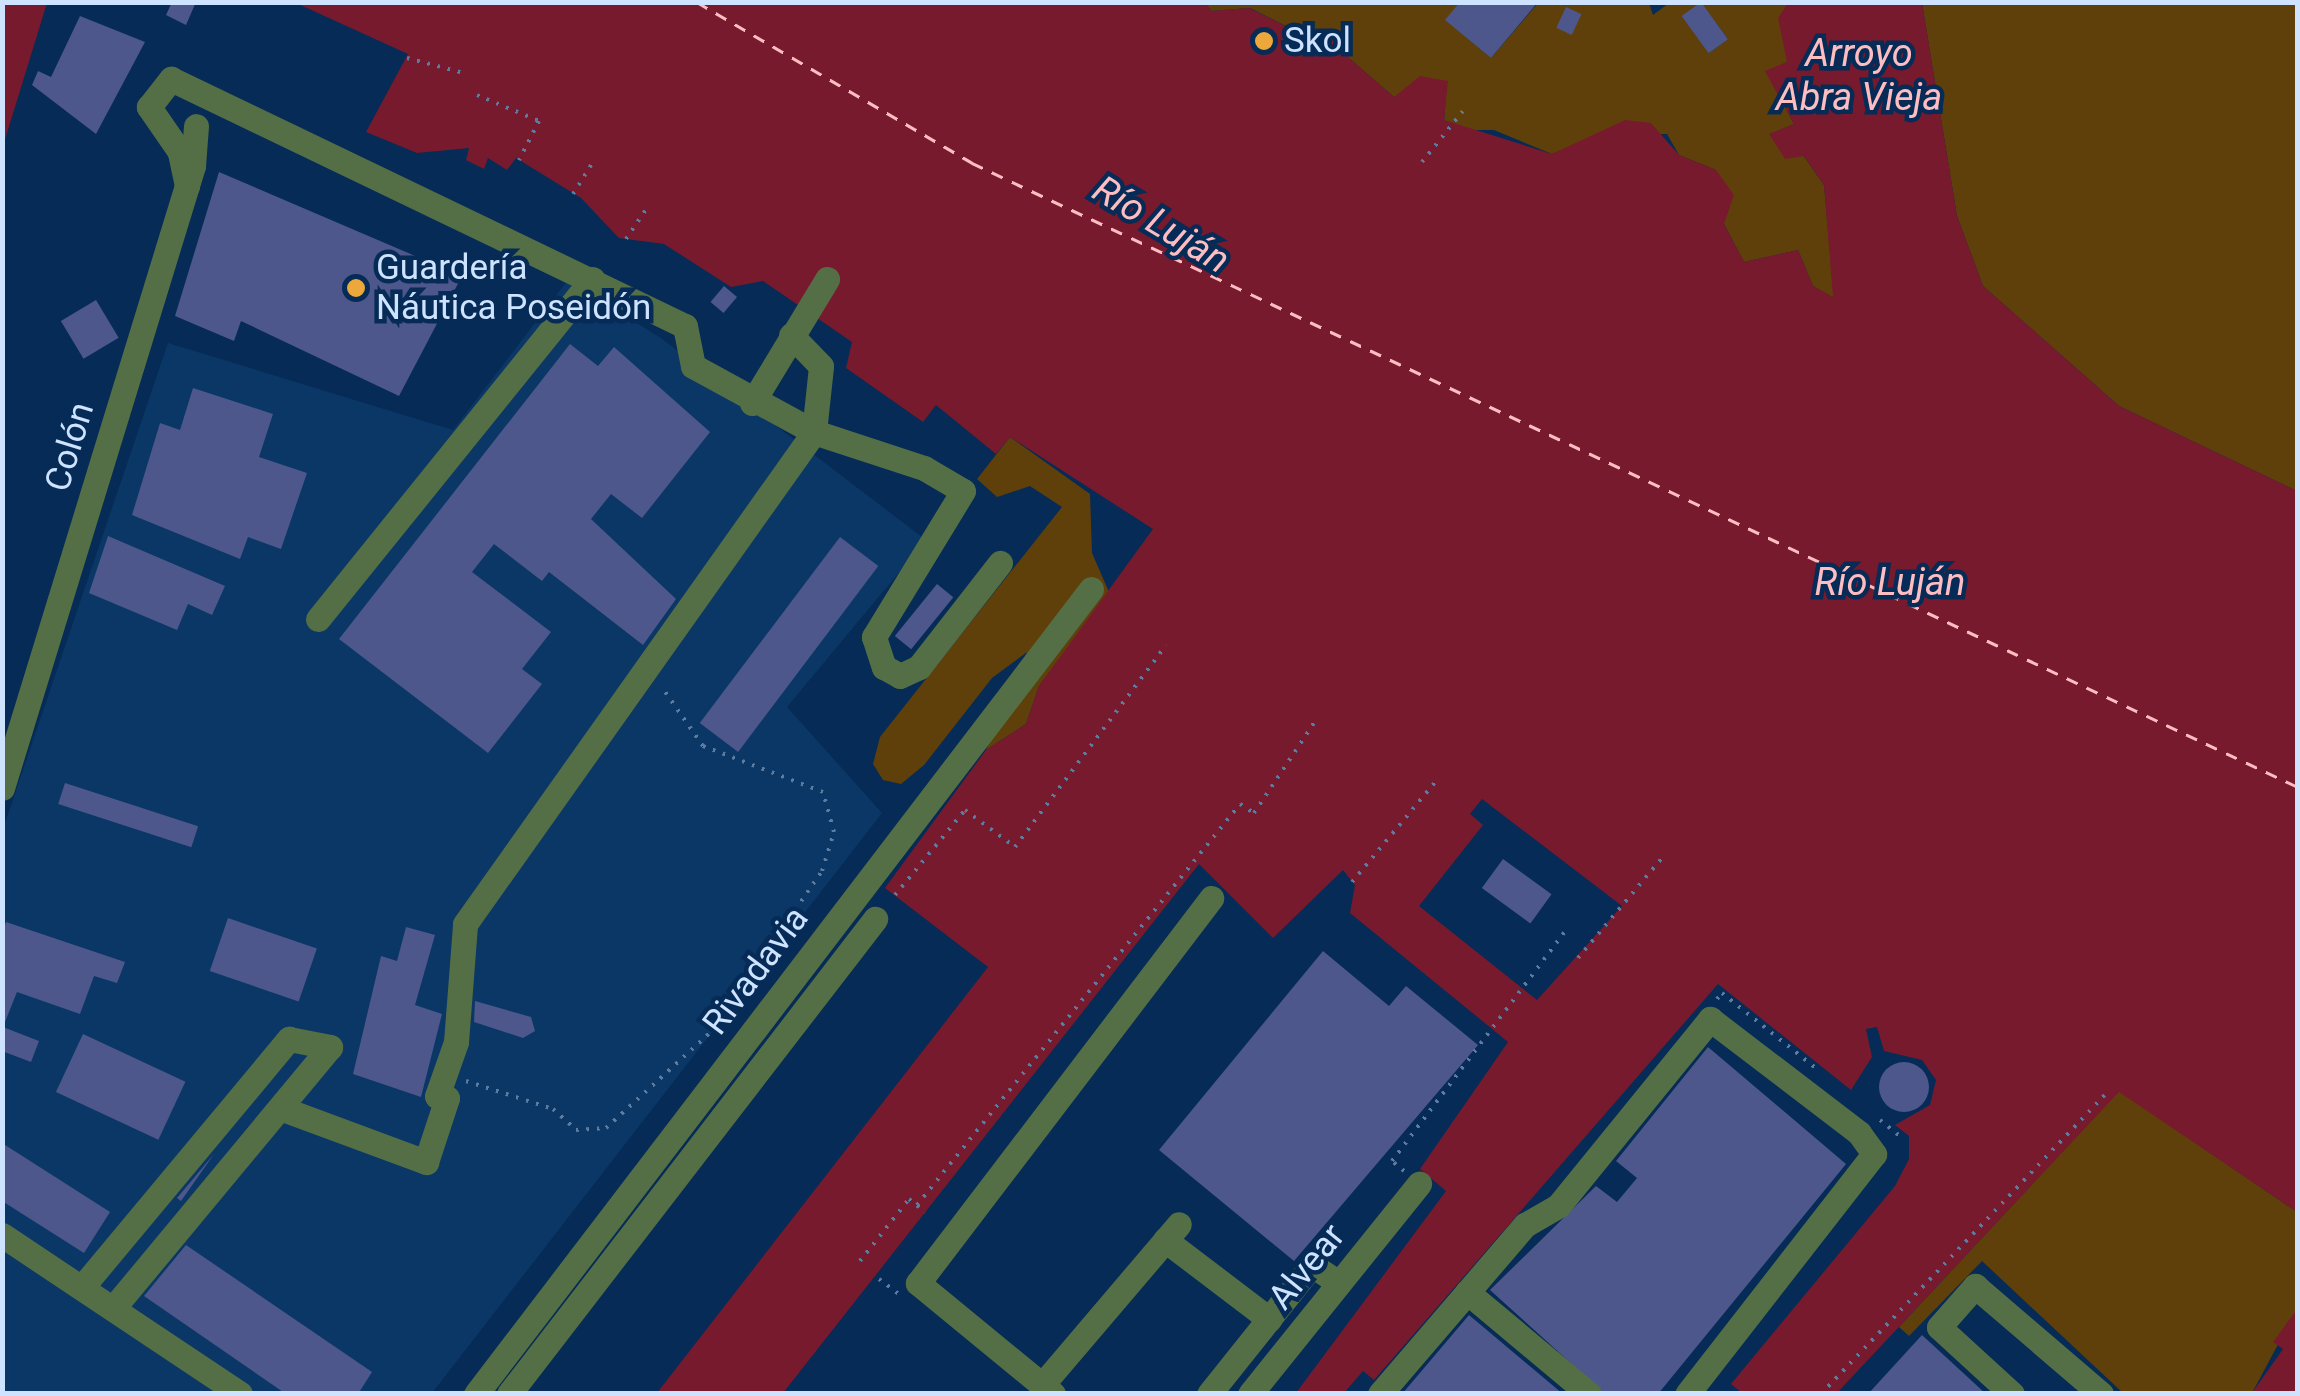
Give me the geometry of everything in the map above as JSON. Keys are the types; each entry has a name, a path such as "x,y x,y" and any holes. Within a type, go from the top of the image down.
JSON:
{"street":[{"path":"187,186 165,131 149,108 154,90 180,78 240,118 592,279 685,326 692,366 752,403 814,432 924,468 962,491 874,637 884,668 900,676 919,667 1000,563"},
{"path":"198,124 200,90"},
{"path":"165,131 240,118"},
{"name":"Colón","path":"2,788 187,186 198,124"},
{"path":"318,619 592,279"},
{"path":"752,403 827,279"},
{"path":"280,1108 426,1162 448,1098 437,1096 456,1042 465,924 814,432 821,366 791,335"},
{"name":"Rivadavia","path":"476,1394 1091,590"},
{"path":"1211,898 918,1284 1048,1389 1172,1232 1269,1319"},
{"path":"509,1394 875,919"},
{"path":"1380,1394 1525,1226 1559,1205 1710,1018 1859,1133 1874,1154 1688,1393"},
{"path":"84,1286 289,1039 330,1046 114,1308"},
{"name":"Alvear","path":"1250,1394 1420,1184"},
{"path":"2,1235 84,1286 240,1394"},
{"path":"1209,1394 1312,1264 1339,1283"},
{"path":"2012,1394 1939,1327 1976,1286 2101,1394"},
{"path":"1468,1292 1588,1394"}],"path":[{"path":"407,58 467,74"},
{"path":"477,96 539,121 518,160"},
{"path":"1422,162 1463,111"},
{"path":"573,194 592,164"},
{"path":"626,239 648,206"},
{"path":"896,895 966,810 1015,847 1166,645"},
{"path":"444,1075 553,1109 576,1130 606,1128 712,1031 822,871 834,832 823,792 703,746 645,675"},
{"path":"917,1205 1240,804 1254,813 1314,723"},
{"path":"1352,882 1437,780"},
{"path":"1578,958 1661,860"},
{"path":"1420,1184 1392,1161 1567,929"},
{"path":"1822,1394 2105,1095"},
{"path":"860,1261 909,1199 925,1212"}],"shaded area":[{"path":"1206,3 1460,3 1446,20 1491,58 1538,3 1649,3 1653,15 1669,3 1701,3 1788,3 1787,62 1766,72 1794,124 1770,134 1803,155 1824,185 1834,298 1813,286 1798,250 1744,262 1724,224 1716,170 1679,155 1667,134 1599,135 1552,154 1494,130 1464,130 1444,121 1447,81 1394,97 1349,58 1250,8 1211,11","holes":["1701,3 1728,39 1709,53 1682,16"]},
{"path":"1922,3 2297,3 2297,491 2119,406 1983,286 1957,216"},
{"path":"568,280 661,338 926,540 787,707 882,813 432,1393 3,1394 3,829 168,343 453,430"},
{"path":"1010,437 1090,494 1092,553 1109,592 1039,686 1026,724 986,750 1027,652 992,678 924,765 901,784 883,780 873,764 880,737 1062,507 1030,486 997,497 977,479"},
{"path":"2119,1091 2297,1212 2297,1309 2252,1393 2123,1393 1982,1261 1909,1336 1899,1327"}],"water":[{"name":"Río Luján","path":"1206,2 1211,11 1249,8 1324,45 1345,32 1349,58 1394,97 1420,76 1448,81 1444,120 1552,154 1625,120 1651,123 1679,155 1716,170 1734,195 1724,224 1744,262 1798,250 1813,286 1833,297 1824,185 1804,156 1785,159 1769,134 1794,124 1765,71 1787,62 1778,18 1788,3 1922,3 1957,216 1983,286 2119,406 2297,491 2297,1212 2119,1092 1837,1393 1742,1393 1731,1384 1895,1186 1909,1159 1909,1136 1895,1125 1930,1105 1936,1080 1922,1060 1884,1051 1877,1027 1866,1029 1872,1057 1851,1090 1718,984 1374,1380 1363,1371 1344,1393 1296,1393 1446,1191 1420,1169 1508,1042 1350,913 1355,885 1343,870 1273,938 1199,864 783,1393 657,1393 988,967 885,888 986,750 1026,724 1039,686 1153,529 1010,437 996,454 936,405 923,422 846,368 852,342 763,281 731,287 664,244 619,238 581,198 516,158 507,170 488,158 484,169 466,160 469,148 417,153 366,132 408,54 296,3","holes":["1482,799 1622,906 1537,1000 1419,906 1483,825 1470,814"]},
{"path":"2,3 47,3 3,146"},
{"path":"2297,1309 2297,1393 2252,1393 2283,1349 2273,1342"}],"building":[{"path":"172,2 196,2 186,25 166,15"},
{"path":"1460,2 1538,2 1491,58 1445,20"},
{"path":"1701,2 1728,39 1709,53 1682,16"},
{"path":"1566,7 1581,14 1572,35 1556,28"},
{"path":"80,16 145,42 96,134 32,85 38,71 51,77"},
{"name":"Guardería Náutica Poseidón","path":"219,172 462,276 399,396 241,321 234,341 175,316"},
{"path":"724,286 737,297 724,313 711,302"},
{"path":"96,300 119,338 84,359 61,321"},
{"path":"570,344 598,366 614,347 710,432 642,518 611,494 591,519 676,599 643,645 549,572 542,581 494,544 472,572 551,632 522,669 542,684 488,753 339,639"},
{"path":"193,388 273,414 259,457 307,473 281,549 248,537 240,559 132,515 160,423 180,430"},
{"path":"108,536 225,586 212,615 188,604 177,630 89,593"},
{"path":"840,537 878,566 738,752 700,723"},
{"path":"937,584 953,597 911,649 895,636"},
{"path":"65,783 198,826 191,847 58,804"},
{"path":"1503,859 1552,894 1530,923 1482,888"},
{"path":"228,918 317,949 299,1002 210,971"},
{"path":"6,922 125,962 117,983 94,976 80,1014 17,992 3,1027 39,1041 31,1062 2,1051 2,933"},
{"path":"406,927 435,935 415,1005 442,1014 421,1097 353,1074 381,956 397,961"},
{"path":"1323,951 1389,1006 1406,986 1478,1045 1294,1261 1159,1150"},
{"path":"475,1001 531,1017 535,1031 523,1038 474,1022"},
{"path":"83,1034 185,1082 158,1140 56,1092"},
{"path":"1708,1047 1846,1164 1658,1394 1605,1394 1490,1290 1596,1186 1617,1202 1637,1178 1616,1161"},
{"path":"1904,1062 1921,1070 1929,1087 1921,1104 1904,1112 1887,1104 1879,1087 1887,1070"},
{"path":"2,1143 110,1212 84,1253 2,1201"},
{"path":"214,1154 181,1201 177,1198"},
{"path":"186,1245 372,1372 358,1394 286,1394 144,1296"},
{"path":"1469,1315 1563,1394 1402,1394"},
{"path":"1922,1335 1986,1394 1868,1394"}],"ferry route":[{"path":"697,2 972,163 2298,787"}],"place":[{"name":"Skol","path":"1264,41"},
{"name":"Guardería Náutica Poseidón","path":"356,288"}],"water label":[{"name":"Arroyo Abra Vieja","path":"1859,76"}]}
